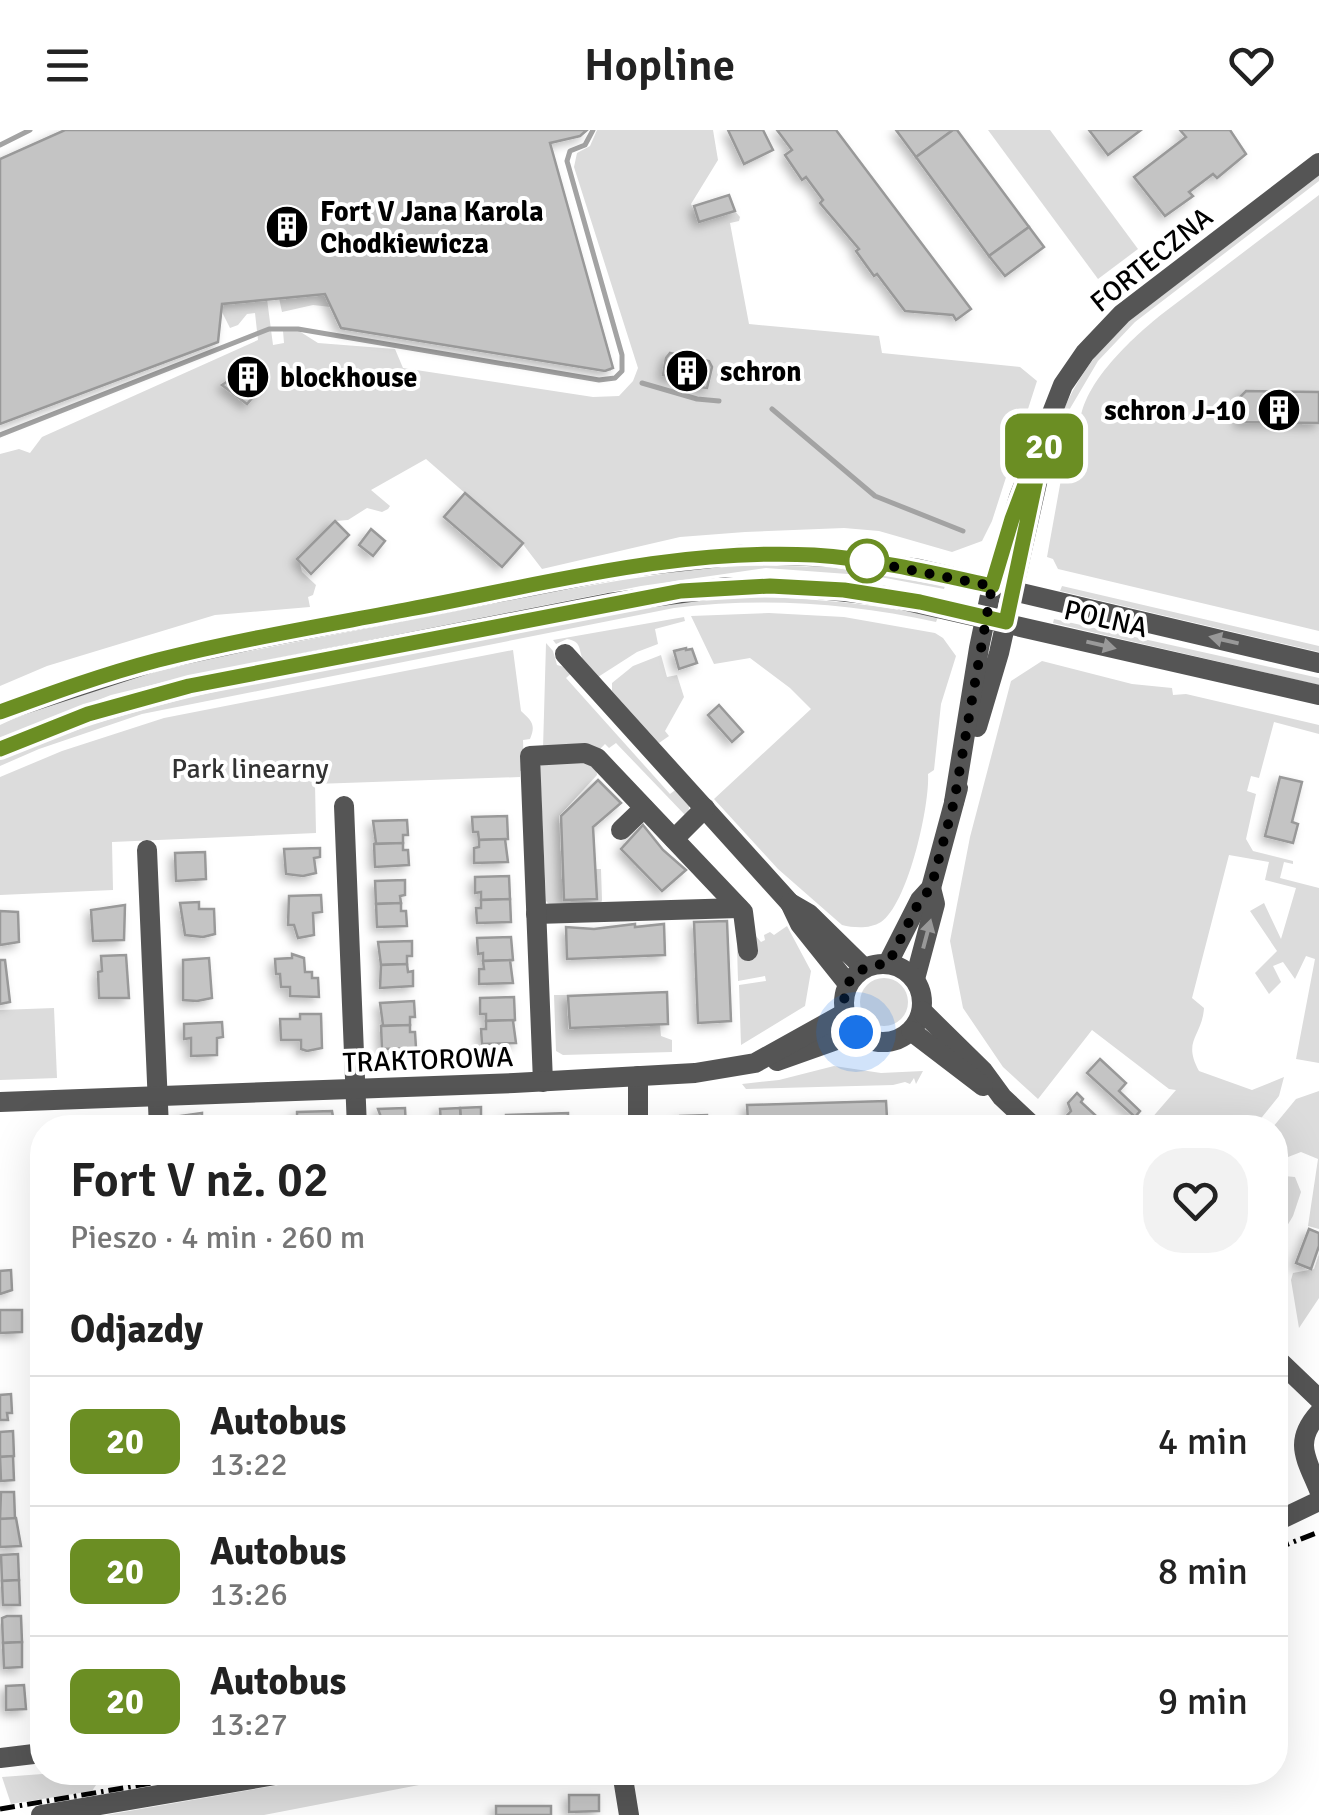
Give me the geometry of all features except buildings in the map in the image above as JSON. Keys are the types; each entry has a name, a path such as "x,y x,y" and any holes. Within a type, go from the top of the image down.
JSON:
{"street":[{"name":"FORTECZNA","path":"996,620 992,586 1015,508 1073,368 1102,332 1319,163"},
{"name":"FORTECZNA","path":"888,964 920,900 931,888 996,620 1014,591 1048,423"},
{"name":"POLNA","path":"0,712 159,660 597,572 689,558 772,554 848,558 918,569 1319,663"},
{"name":"POLNA","path":"0,748 88,714 172,690 681,591 770,586 885,596 1319,696"},
{"path":"566,654 790,903 800,924 848,984"},
{"path":"543,1082 530,756 577,752 597,758 738,908 747,924 748,951"},
{"path":"344,806 357,1115"},
{"path":"621,830 644,808"},
{"path":"674,839 704,808"},
{"path":"147,850 158,1115"},
{"path":"914,979 934,904 931,888"},
{"path":"790,903 809,914 864,968"},
{"path":"536,914 738,908"},
{"path":"888,964 914,979 921,990 922,1011 911,1031 890,1042 878,1042 856,1032 843,1003 848,984 864,968 888,964"},
{"path":"922,1011 1021,1115"},
{"name":"TRAKTOROWA","path":"0,1102 695,1073 755,1063 845,1013"},
{"path":"911,1031 990,1091 998,1093"},
{"path":"755,1063 772,1063 839,1039 862,1036"},
{"path":"638,1076 638,1115"},
{"path":"1288,1370 1319,1400"},
{"path":"1319,1414 1306,1429 1303,1444 1319,1490"},
{"path":"1288,1516 1319,1501"},
{"path":"0,1758 30,1754"},
{"path":"41,1815 216,1785"},
{"path":"624,1785 629,1815"}],"green space":[{"path":"65,130 587,130 580,136 550,144 612,361 611,371 341,328 331,307 313,305 282,312 279,298 267,299 273,345 284,343 283,331 299,331 318,343 395,349 403,368 593,397 619,396 633,381 638,368 574,167 577,153 590,146 597,130 713,130 718,160 691,204 700,222 735,211 740,217 730,223 749,324 879,336 882,353 1020,367 1037,381 992,521 982,541 952,552 879,531 844,528 745,532 680,537 542,569 522,543 426,459 371,490 390,506 388,509 382,512 367,508 348,520 336,521 298,556 302,572 316,585 313,595 308,597 310,607 215,615 47,666 0,686 0,454 19,449 30,453 42,437 258,340 255,313 247,314 230,328 222,312 218,342 169,361 162,355 134,364 136,373 102,386 0,159"},
{"path":"988,130 1050,130 1138,249 1098,279"},
{"path":"1319,174 1319,181 1135,322 1098,361 1068,412 1062,414 1086,369 1119,329"},
{"path":"1319,195 1319,631 1058,569 1053,559 1047,557 1071,424 1080,423 1099,377 1150,324"},
{"path":"732,565 830,567 945,586 944,589 875,576 766,568 641,586 193,675 111,695 0,738 0,725 43,707 176,667 544,594"},
{"path":"1062,586 1319,646 1319,652 1060,591"},
{"path":"734,597 836,602 938,617 936,622 838,606 773,603 674,608 142,714 0,766 0,760 102,722 206,694 576,619"},
{"path":"769,613 844,617 935,633 956,656 941,704 934,770 928,774 915,853 900,896 891,912 877,924 842,925 778,869 714,799 811,709 750,658 714,664 691,616"},
{"path":"684,617 685,621 655,629 658,644 637,652 598,677 583,660 575,642 567,639 556,644 553,640"},
{"path":"1054,619 1319,678 1319,685 1053,623"},
{"path":"546,643 557,665 575,670 566,678 670,794 678,788 684,794 689,804 686,816 616,743 609,748 605,744 598,751 543,749"},
{"name":"Park linearny","path":"513,650 521,711 533,727 530,739 523,740 524,770 520,777 315,784 316,833 112,842 113,890 0,895 0,777 62,751 164,718"},
{"path":"661,655 667,677 677,675 684,697 665,731 669,736 659,743 612,691 612,683 633,666"},
{"path":"1042,661 1132,684 1172,688 1173,695 1186,694 1319,725 1319,734 1274,722 1259,778 1251,776 1247,791 1256,794 1246,839 1253,851 1293,861 1284,862 1280,878 1319,888 1319,1063 1296,1059 1315,959 1306,956 1295,979 1283,962 1273,966 1281,982 1269,994 1255,973 1277,951 1250,911 1264,903 1281,939 1296,888 1265,880 1269,862 1229,855 1192,998 1204,1008 1192,1052 1199,1071 1252,1090 1284,1077 1279,1096 1264,1115 1154,1115 1176,1090 1169,1089 1092,1030 1038,1099 1003,1067 963,1008 950,941 970,837 1011,681"},
{"path":"581,759 596,767 597,775 559,816 563,901 597,900 595,869 601,869 602,900 601,904 551,906 546,901 540,766 545,761"},
{"path":"736,913 761,942 764,935 774,935 787,926 811,971 805,1006 741,1045 739,985 766,981 765,976 738,981"},
{"path":"884,978 901,985 908,1002 901,1019 884,1026 867,1019 860,1002 867,985"},
{"path":"554,995 567,995 568,1029 660,1025 661,1036 672,1040 672,1052 563,1055 556,1051"},
{"path":"54,1008 57,1078 0,1080 0,1010"},
{"path":"834,1066 881,1073 923,1071 916,1084 914,1078 910,1084 893,1085 746,1089 742,1084 779,1080"},
{"path":"1319,1091 1319,1229 1308,1226 1318,1159 1301,1152 1288,1157 1288,1115 1283,1115 1296,1099"},
{"path":"1288,1176 1295,1177 1301,1192 1288,1224"},
{"path":"1319,1254 1319,1298 1299,1328 1291,1280 1293,1273 1314,1269"},
{"path":"30,1775 30,1785 96,1785 92,1791 11,1804 2,1777"},
{"path":"279,1785 419,1785 264,1815 106,1815"}],"waterway":[{"path":"0,145 30,130"},
{"path":"0,435 269,329 298,329 599,380 615,378 622,371 622,355 567,161 570,151 585,145 593,130"},
{"path":"642,383 697,399 719,401"},
{"path":"772,409 875,496 963,531"}],"railway":[{"path":"1288,1544 1319,1532"},
{"path":"0,1809 141,1785"}],"bus line":[{"name":"20","path":"0,712 185,654 689,558 772,554 848,558 992,586 1048,423 1006,622 844,590 770,586 681,591 136,698 0,749"}],"place":[{"name":"Fort V Jana Karola Chodkiewicza","path":"287,227"},
{"name":"schron","path":"687,371"},
{"name":"blockhouse","path":"248,377"},
{"name":"schron J-10","path":"1279,410"}],"route":[{"path":"856,1032 843,1003 848,984 864,968 888,964 920,900 931,888 954,802 992,586 860,560 867,561"}]}
